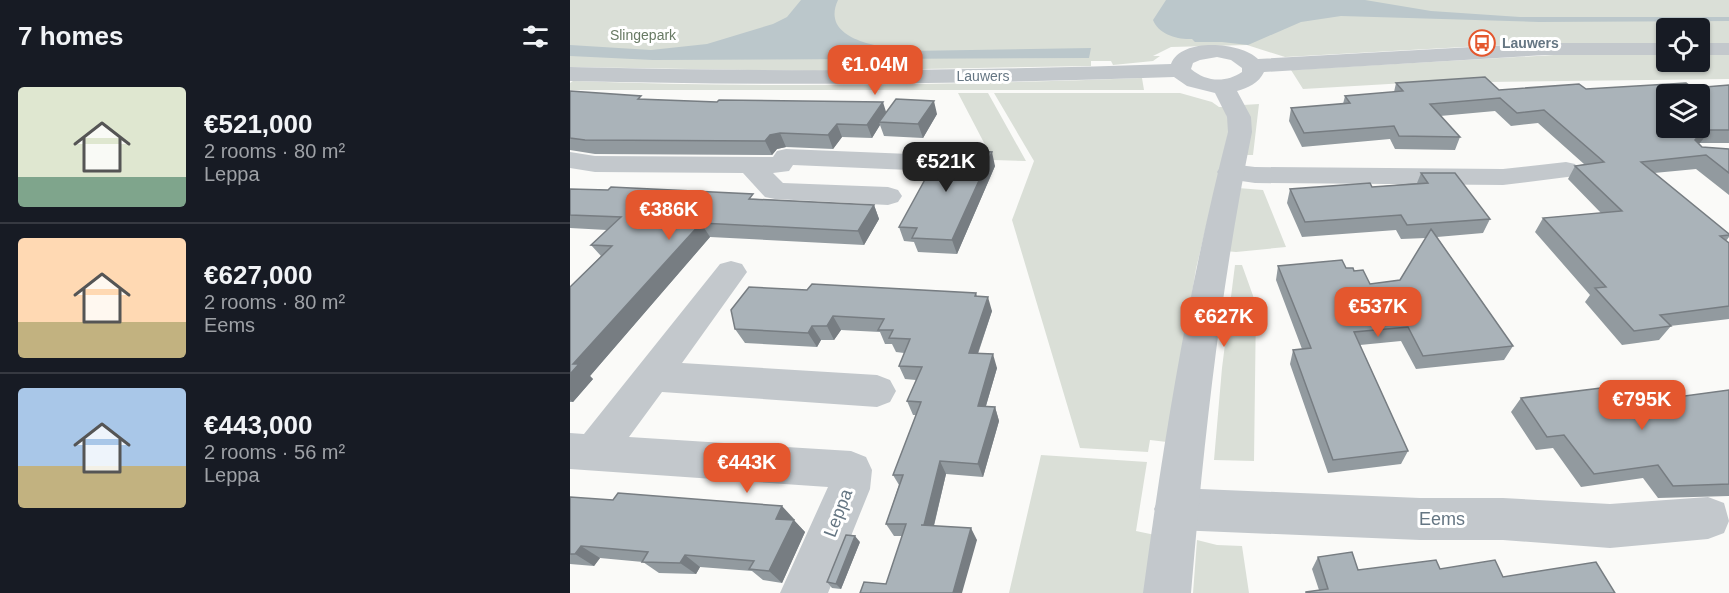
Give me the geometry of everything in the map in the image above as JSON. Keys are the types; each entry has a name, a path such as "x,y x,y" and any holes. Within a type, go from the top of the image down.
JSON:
{"street":[{"path":"1253,66 1249,79 1223,86 1197,83 1184,76 1180,70 1183,60 1205,52 1239,56 1253,66 1545,49 1656,49"},
{"path":"1710,49 1729,49"},
{"name":"Lauwers","path":"570,74 746,78 1034,75 1180,70"},
{"path":"1167,593 1198,336 1240,132 1237,113 1223,86"},
{"path":"570,180 583,162 780,165 786,157 910,162"},
{"path":"749,164 775,191 888,196"},
{"path":"1230,172 1255,175 1503,177 1566,170"},
{"name":"Leppa","path":"582,452 652,376 731,272"},
{"path":"652,376 877,392"},
{"name":"Leppa","path":"582,452 851,470 849,489 804,593"},
{"name":"Eems","path":"1176,509 1409,518 1503,519 1610,526 1708,518"}],"green space":[{"name":"Slingepark","path":"570,0 1729,0 1729,43 1710,43 1710,18 1656,18 1656,43 1533,43 1285,57 1247,45 1171,47 1153,56 1160,56 1153,61 1113,65 1111,61 1091,61 1091,66 814,71 570,67"},
{"path":"1588,53 1656,54 1656,72 1710,72 1710,55 1729,55 1729,79 1406,83 1303,89 1291,70"},
{"path":"1142,78 1144,90 570,90 570,83 573,81 858,85"},
{"path":"958,93 988,93 1026,161 993,160"},
{"path":"994,93 1180,93 1224,107 1228,120 1228,134 1196,269 1167,442 1150,440 1148,452 1080,448 1012,220 1034,161"},
{"path":"1259,104 1253,155 1245,155 1243,105"},
{"path":"1238,188 1263,190 1286,247 1225,251"},
{"path":"1235,265 1242,265 1256,304 1254,461 1214,460 1222,368"},
{"path":"1041,455 1147,462 1136,531 1155,535 1147,593 1009,593"},
{"path":"1197,540 1217,545 1242,546 1249,593 1193,593"}],"shaded area":[{"path":"801,0 838,0 835,14 837,25 845,33 870,44 909,51 1091,48 1089,58 653,60 570,56 570,45 651,50 707,44 773,24 787,17"},
{"path":"1166,0 1365,0 1431,11 1520,17 1729,17 1729,21 1710,21 1710,18 1656,18 1656,21 1539,22 1341,16 1301,22 1248,45 1195,42 1192,39 1175,37 1159,29 1153,20"}],"building":[{"path":"1485,77 1499,90 1579,84 1586,89 1656,85 1656,138 1697,138 1695,140 1702,147 1729,149 1729,173 1706,155 1641,162 1729,234 1720,236 1729,243 1729,306 1660,315 1671,326 1634,331 1595,288 1606,287 1543,218 1622,211 1575,166 1604,162 1544,110 1517,113 1500,98 1430,104 1460,137 1399,136 1394,126 1304,133 1291,108 1350,103 1345,96 1403,91 1396,83"},
{"path":"1729,85 1729,130 1710,130 1710,87"},
{"path":"570,91 641,96 638,99 717,102 719,100 883,102 867,125 837,124 828,135 780,133 770,135 765,141 585,140 570,138"},
{"path":"896,99 934,101 918,124 879,122"},
{"path":"945,143 971,145 968,150 992,152 952,240 912,238 917,228 899,227"},
{"path":"1421,173 1455,173 1490,219 1407,225 1401,215 1305,222 1290,189 1370,183 1372,187 1428,183"},
{"path":"611,187 753,194 749,199 874,205 858,231 701,223 573,364 579,364 570,374 570,287 612,246 591,245 621,217 570,215 570,189 608,190"},
{"path":"1431,229 1513,346 1423,356 1408,327 1354,332 1408,451 1333,460 1293,350 1311,348 1278,266 1342,260 1346,268 1353,268 1354,271 1363,270 1370,284 1400,280"},
{"path":"812,284 976,293 975,296 988,297 969,353 993,354 978,406 995,407 978,464 940,461 924,525 921,525 971,528 953,593 860,593 864,582 886,584 906,524 886,524 903,475 893,475 921,402 907,401 922,367 899,366 910,339 889,338 893,330 878,330 884,319 833,316 827,326 812,326 808,333 735,329 731,310 749,287 807,290"},
{"path":"1641,383 1655,400 1729,390 1729,484 1673,486 1658,465 1594,474 1564,435 1547,437 1521,398"},
{"path":"618,493 782,506 776,519 794,520 769,571 749,569 754,561 685,555 680,563 642,562 648,552 581,546 575,554 570,554 570,497 613,500"},
{"path":"846,535 855,536 836,584 827,582"},
{"path":"1352,552 1358,570 1436,560 1440,569 1495,560 1503,577 1596,562 1615,593 1306,593 1328,589 1318,557"}],"place":[{"name":"Lauwers","path":"1482,43"}]}
